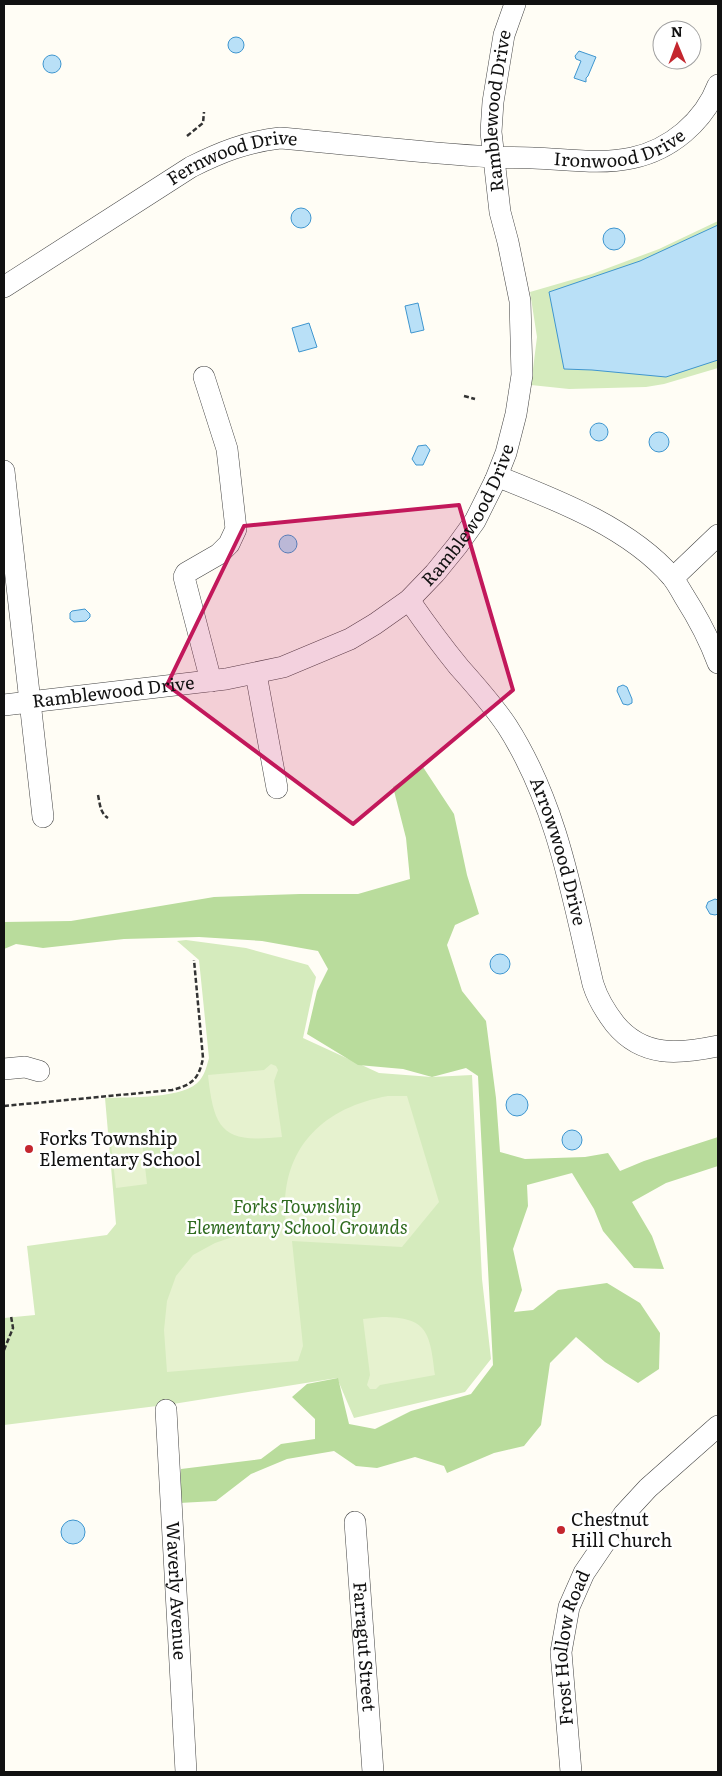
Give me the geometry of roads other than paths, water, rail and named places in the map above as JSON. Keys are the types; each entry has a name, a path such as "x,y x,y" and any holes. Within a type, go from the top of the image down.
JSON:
{"street":[{"name":"Ramblewood Drive","path":"4,706 29,701 211,681 256,674 284,667 350,639 375,624 409,600 435,574 457,546 475,521 506,453 516,414 522,375 520,301 500,212 491,132 493,102 504,35 515,4"},
{"name":"Ironwood Drive","path":"493,158 591,161 632,158 651,152 666,145 694,123 707,107 718,85"},
{"name":"Fernwood Drive","path":"4,287 191,167 220,152 255,142 280,138 493,158"},
{"path":"204,377 227,449 236,529 229,544 219,554 186,573 184,577 211,681"},
{"path":"4,471 43,817"},
{"path":"494,481 499,477 533,490 620,532 655,559 673,578 699,619 718,663"},
{"path":"673,578 718,535"},
{"name":"Arrowwood Drive","path":"409,600 436,639 506,725 524,756 546,802 562,854 599,1002 621,1030 637,1044 650,1049 678,1052 718,1046"},
{"path":"256,674 277,788"},
{"path":"4,1069 24,1067 39,1071"},
{"name":"Waverly Avenue","path":"166,1410 186,1772"},
{"name":"Frost Hollow Road","path":"571,1772 561,1652 569,1607 584,1573 624,1514 648,1488 718,1426"},
{"name":"Farragut Street","path":"355,1522 372,1772"}],"water":[{"path":"236,37 242,39 244,45 242,51 236,53 230,51 228,45 230,39"},
{"path":"579,51 596,57 586,82 574,78 581,61 576,59 575,56"},
{"path":"48,55 56,55 61,60 59,71 48,73 43,68 43,60"},
{"path":"297,208 305,208 311,214 311,222 305,228 297,228 291,222 291,214"},
{"path":"718,225 718,360 666,377 564,369 549,292 640,261"},
{"path":"614,228 622,231 625,239 622,247 614,250 606,247 603,239 606,231"},
{"path":"418,303 424,330 411,333 405,306"},
{"path":"309,323 317,347 299,352 292,328"},
{"path":"595,423 603,423 608,428 606,439 595,441 590,436 590,428"},
{"path":"655,432 663,432 669,438 669,446 663,452 655,452 649,446 649,438"},
{"path":"426,445 430,450 423,465 416,465 412,459 418,446"},
{"path":"284,535 292,535 297,540 295,551 284,553 279,548 279,540"},
{"path":"85,609 90,614 86,621 74,622 70,619 72,611"},
{"path":"623,685 627,687 632,699 632,703 628,705 623,704 617,691 618,687"},
{"path":"715,899 718,900 718,914 715,915 710,914 706,907 708,902"},
{"path":"500,954 507,957 510,964 507,971 500,974 493,971 490,964 493,957"},
{"path":"517,1094 527,1101 528,1105 521,1115 517,1116 507,1109 506,1105 513,1095"},
{"path":"572,1130 579,1133 582,1140 579,1147 572,1150 565,1147 562,1140 565,1133"},
{"path":"73,1520 82,1523 85,1532 82,1541 73,1544 64,1541 61,1532 64,1523"}],"place":[{"name":"Forks Township Elementary School","path":"29,1149"},
{"name":"Chestnut Hill Church","path":"561,1530"}],"park label":[{"name":"Forks Township Elementary School Grounds","path":"297,1217"}]}
